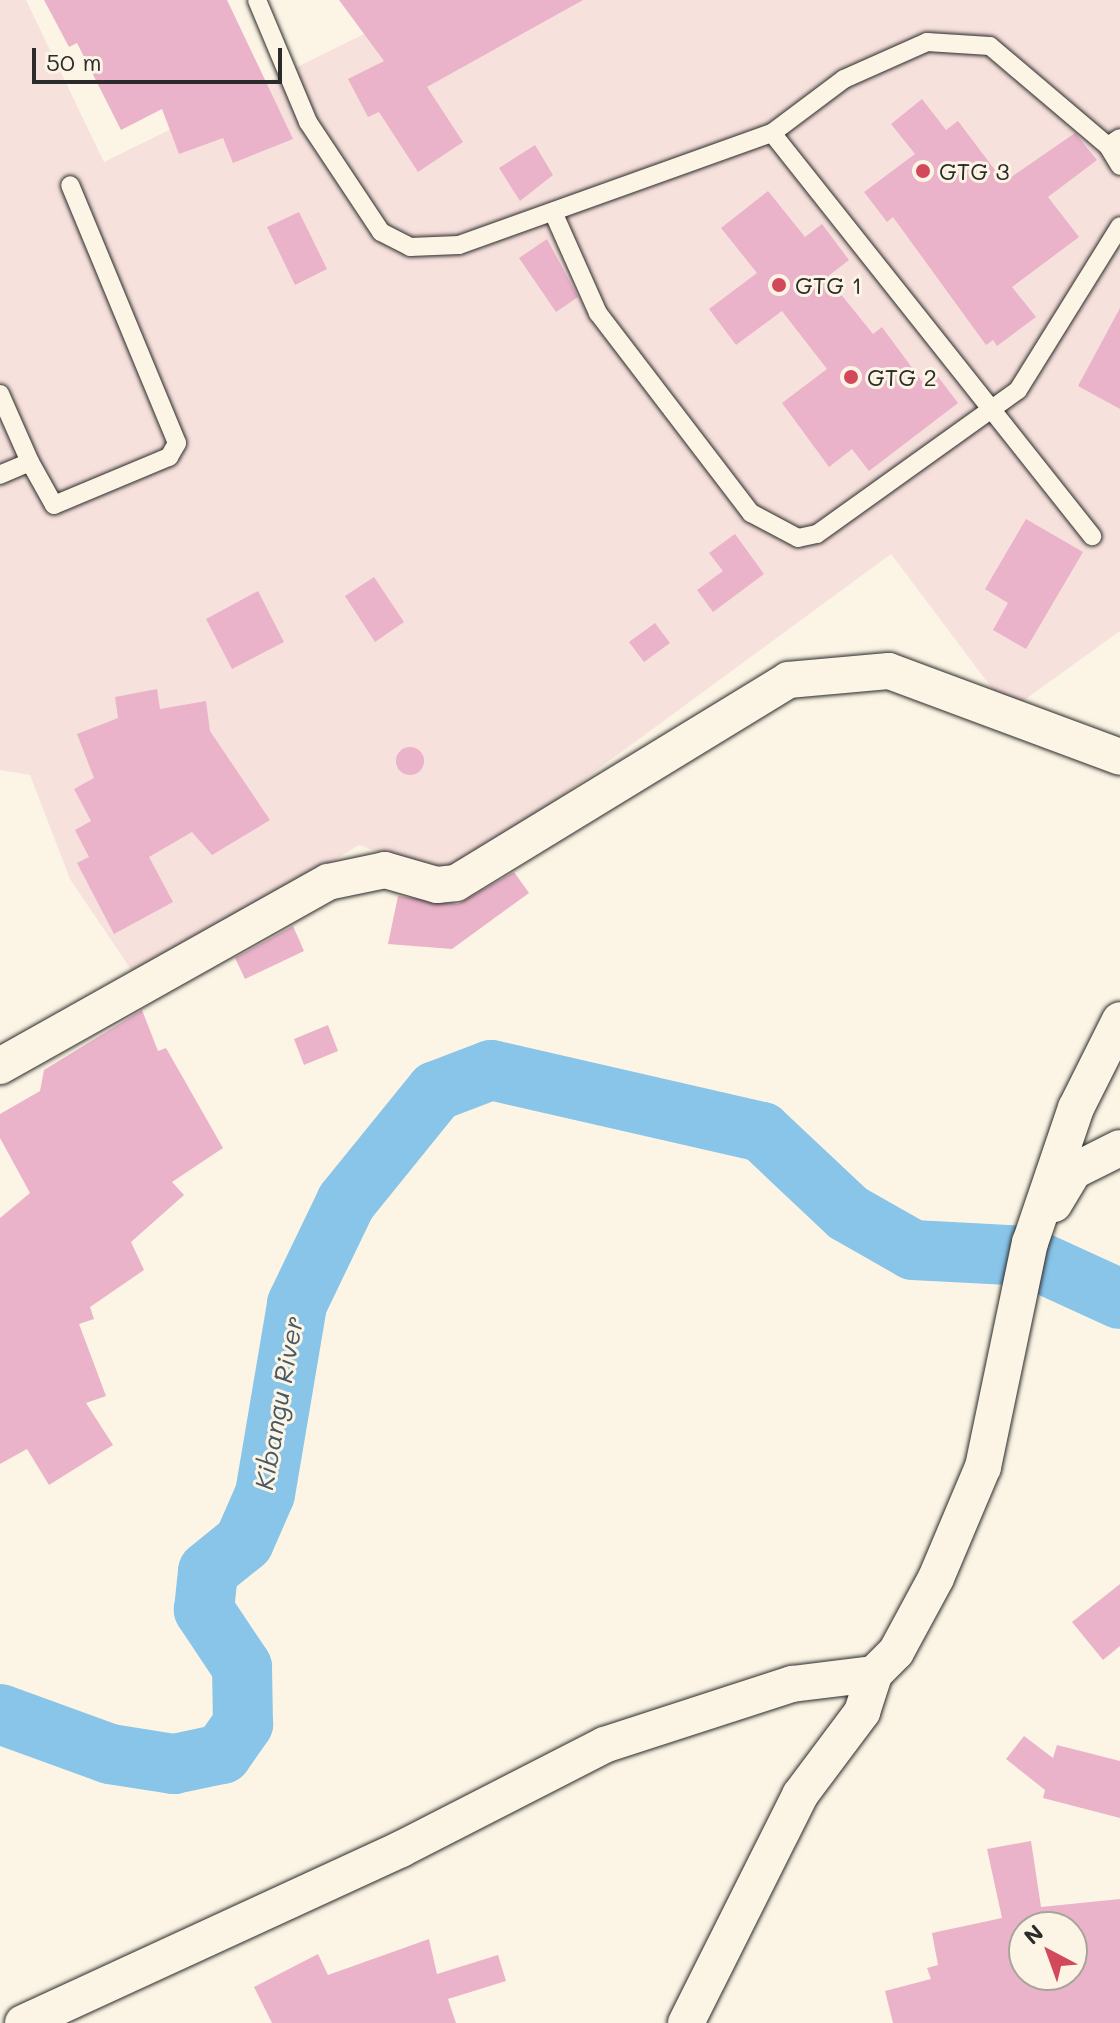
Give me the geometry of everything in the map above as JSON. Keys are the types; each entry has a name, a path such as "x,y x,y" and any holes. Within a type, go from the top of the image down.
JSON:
{"street":[{"path":"0,1066 328,882 385,870 437,885 456,883 788,680 889,671 1120,757"},
{"path":"686,2023 800,1795 862,1712 874,1674 896,1652 936,1578 983,1467 1030,1243 1076,1108 1120,1020"},
{"path":"1030,1243 1074,1171 1120,1148"},
{"path":"23,2023 401,1849 604,1745 792,1684 874,1674"}],"lane":[{"path":"257,0 308,122 381,232 410,247 459,245 772,133 885,56 960,39 990,46 1114,142 1120,166"},
{"path":"772,133 1092,536"},
{"path":"0,394 30,462 54,505 169,457 177,443 70,185"},
{"path":"553,212 598,313 751,513 778,534 817,534 1018,390 1120,226"},
{"path":"0,475 30,462"}],"shaded area":[{"path":"0,0 26,0 104,162 433,0 1120,0 1120,631 1009,711 891,554 450,878 359,845 138,980 70,879 30,775 0,770"}],"building":[{"path":"44,0 227,0 293,139 233,163 223,138 179,154 162,109 121,130 77,43 69,47"},
{"path":"339,0 583,0 427,87 463,142 418,172 379,112 368,117 348,79 384,61"},
{"path":"922,99 946,130 958,121 1004,182 1075,133 1097,160 1048,197 1079,237 1012,287 1036,317 997,346 993,340 986,345 893,217 887,222 864,192 915,154 891,124"},
{"path":"535,145 553,175 520,201 499,168"},
{"path":"768,191 805,237 822,224 849,260 827,277 873,334 882,327 924,384 936,374 958,403 869,471 852,449 829,467 782,403 827,369 782,311 736,345 709,309 757,273 721,228"},
{"path":"299,212 327,269 295,285 267,227"},
{"path":"547,239 578,297 556,312 519,258"},
{"path":"1120,308 1120,409 1078,386"},
{"path":"1026,519 1083,552 1026,649 993,630 1008,603 985,589"},
{"path":"735,534 764,574 713,612 697,590 723,571 709,553"},
{"path":"374,577 404,622 375,642 345,596"},
{"path":"258,591 284,642 232,669 206,619"},
{"path":"655,623 670,643 644,662 629,642"},
{"path":"157,689 160,709 206,701 210,731 270,820 212,855 192,832 149,857 173,902 114,934 77,863 89,857 75,830 91,821 74,789 94,778 77,734 118,718 115,697"},
{"path":"410,747 420,751 424,761 420,771 410,775 400,771 396,761 400,751"},
{"path":"514,872 529,893 452,949 388,944 398,896 458,904"},
{"path":"293,926 304,951 245,979 235,958"},
{"path":"142,1010 158,1051 166,1048 223,1148 172,1182 184,1195 131,1242 144,1270 90,1307 94,1319 79,1324 106,1396 86,1403 113,1445 49,1485 27,1449 0,1464 0,1218 30,1193 0,1138 0,1114 40,1091 44,1070"},
{"path":"328,1025 338,1051 304,1065 294,1039"},
{"path":"1120,1584 1120,1646 1103,1660 1072,1622"},
{"path":"1024,1736 1053,1758 1057,1745 1120,1761 1120,1818 1043,1798 1045,1790 1006,1759"},
{"path":"1031,1841 1041,1907 1120,1899 1120,2023 893,2023 885,1991 931,1979 927,1968 938,1965 932,1933 1002,1918 987,1849"},
{"path":"429,1939 437,1974 498,1955 506,1981 448,1999 456,2023 272,2023 254,1987 318,1954 328,1975"}],"waterway":[{"name":"Kibangu River","path":"0,1714 110,1754 174,1764 222,1754 243,1724 242,1667 204,1610 208,1571 244,1542 265,1494 297,1304 346,1202 436,1091 491,1070 762,1132 848,1213 913,1250 1026,1256 1120,1299"}],"place":[{"name":"GTG 3","path":"923,171"},
{"name":"GTG 1","path":"779,285"},
{"name":"GTG 2","path":"851,377"}]}
